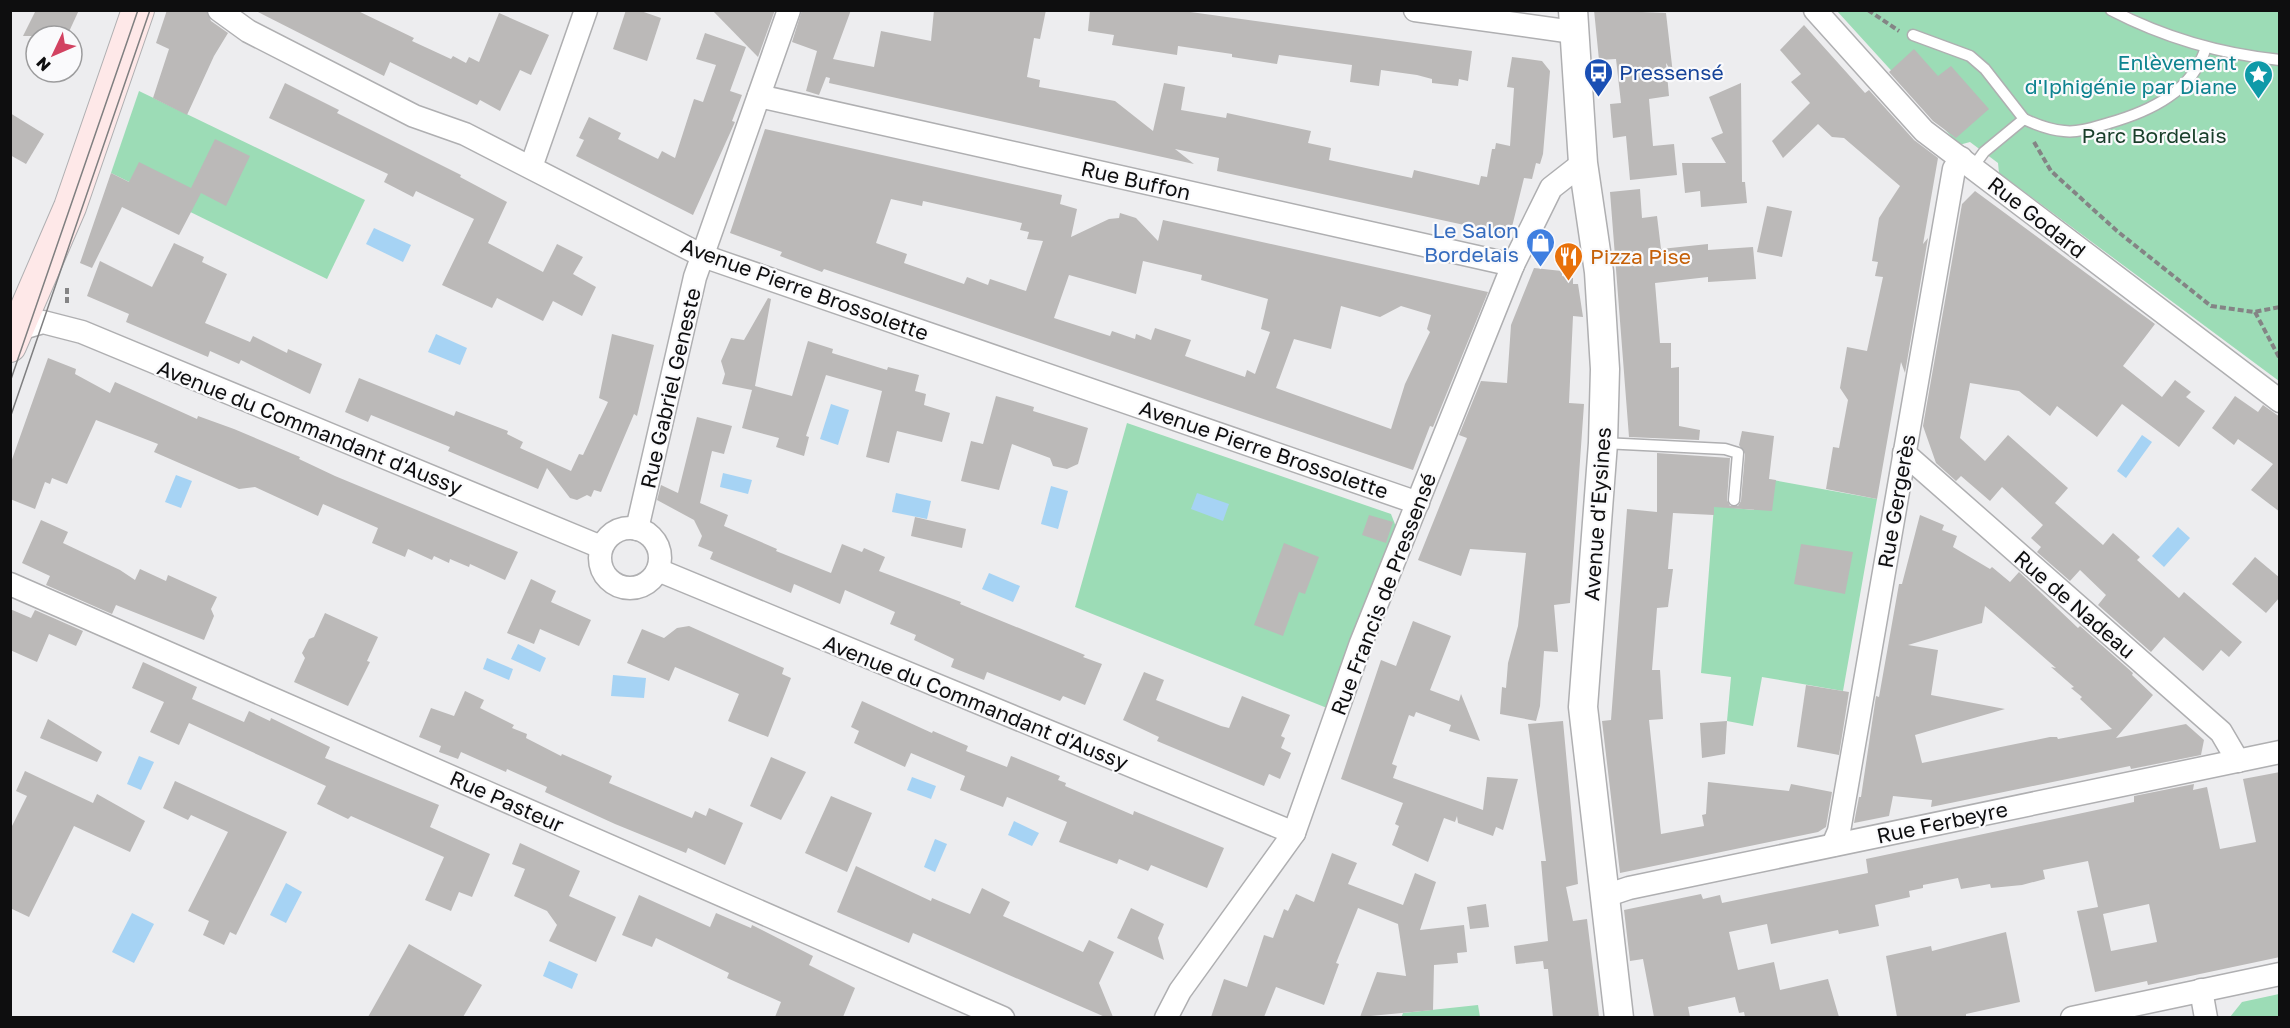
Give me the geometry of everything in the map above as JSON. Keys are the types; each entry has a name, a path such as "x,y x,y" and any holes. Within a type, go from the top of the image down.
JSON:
{"main road":[{"path":"14,338 70,207 138,10"}],"street":[{"name":"Avenue Pierre Brossolette","path":"219,10 248,30 414,116 465,134 703,256 1040,375 1146,407 1418,503"},
{"path":"531,167 586,10"},
{"name":"Rue Gabriel Geneste","path":"638,529 695,277 789,10"},
{"path":"1415,10 1573,21"},
{"name":"Rue Godard","path":"1815,10 1924,131 2280,401"},
{"name":"Avenue d'Eysines","path":"1573,21 1583,163 1600,283 1605,369 1603,443 1584,707 1619,1017"},
{"name":"Rue Buffon","path":"759,96 1514,265"},
{"name":"Rue Francis de Pressensé","path":"1166,1017 1180,991 1294,833 1362,643 1514,265 1551,188 1583,163"},
{"name":"Rue Gergerès","path":"1833,845 1839,831 1954,168 1967,163"},
{"name":"Avenue du Commandant d'Aussy","path":"14,338 30,324 52,323 82,332 601,547"},
{"name":"Rue de Nadeau","path":"1904,453 2221,732 2238,761"},
{"path":"620,529 638,529 654,540 660,560 658,570 644,586 623,588 613,584 600,568 601,547 612,533 620,529"},
{"name":"Avenue du Commandant d'Aussy","path":"658,570 1294,833"},
{"name":"Rue Pasteur","path":"10,584 1003,1017"},
{"name":"Rue Ferbeyre","path":"1605,896 1629,888 2280,752"},
{"path":"2072,1017 2280,974"},
{"path":"2201,990 2206,1017"}],"lane":[{"path":"2111,10 2175,38 2206,47 2280,60"},
{"path":"1913,35 1970,56 1985,69 2024,119 2044,128 2066,132 2093,128 2149,110 2192,77 2201,63 2206,47"},
{"path":"1967,163 2024,119"},
{"path":"1603,443 1725,449 1738,453 1734,500"}],"path":[{"path":"1869,10 1896,30 1913,35"},
{"path":"2024,119 2038,151 2051,171 2117,231 2211,306 2254,312 2280,307"},
{"path":"2254,312 2280,359"}],"green space":[{"name":"Parc Bordelais","path":"1837,11 2279,11 2279,381 1999,173 1998,163 1970,142 1959,145"},
{"path":"139,91 365,200 327,279 111,173"},
{"path":"1127,423 1391,514 1398,532 1327,708 1075,607"},
{"path":"1756,477 1877,499 1843,691 1762,677 1753,726 1727,721 1731,677 1701,673 1714,506 1754,510"},
{"path":"2279,994 2279,1017 2230,1017 2242,1002"},
{"path":"1478,1005 1480,1017 1401,1018 1403,1013"}],"water":[{"path":"374,228 411,245 403,262 366,244"},
{"path":"436,334 467,348 460,365 428,352"},
{"path":"831,404 849,410 838,445 820,439"},
{"path":"2142,435 2152,442 2126,478 2117,471"},
{"path":"723,473 752,480 748,494 720,487"},
{"path":"176,475 192,481 181,508 165,502"},
{"path":"1051,486 1068,491 1058,529 1041,524"},
{"path":"896,493 931,501 927,519 892,512"},
{"path":"1197,493 1229,504 1223,521 1191,509"},
{"path":"2178,527 2190,538 2164,567 2152,556"},
{"path":"989,573 1020,586 1013,602 982,589"},
{"path":"518,644 546,658 540,672 511,659"},
{"path":"487,658 513,669 509,680 483,669"},
{"path":"613,675 646,678 644,698 611,696"},
{"path":"139,756 154,762 141,790 127,784"},
{"path":"912,777 936,786 931,799 907,790"},
{"path":"1014,821 1039,833 1032,846 1008,835"},
{"path":"935,839 947,844 935,872 924,867"},
{"path":"286,883 302,892 286,923 270,915"},
{"path":"132,913 154,924 134,963 112,952"},
{"path":"549,961 578,974 572,989 543,976"}],"building":[{"path":"36,10 79,10 73,24 29,24"},
{"path":"167,10 206,10 211,21 228,33 214,56 187,115 153,98 169,49 156,43"},
{"path":"254,10 356,10 414,38 412,41 451,59 453,56 466,63 469,57 479,62 499,13 549,35 531,75 520,70 500,111 480,100 477,105 390,62 384,76"},
{"path":"626,10 638,10 661,18 647,61 613,49"},
{"path":"712,10 775,10 758,57"},
{"path":"802,10 851,10 833,59 874,67 881,31 931,41 934,10 1046,10 1040,39 1034,38 1027,77 1040,80 1039,87 1115,101 1153,131 1164,83 1185,87 1181,110 1226,118 1227,113 1311,131 1308,143 1331,148 1329,160 1412,178 1414,170 1479,185 1481,176 1487,177 1492,149 1495,149 1496,143 1510,146 1514,88 1507,87 1512,57 1542,61 1550,71 1543,154 1540,164 1536,163 1532,179 1524,178 1510,235 1217,171 1219,158 1175,149 1194,164 829,83 830,78 826,77 819,95 806,91 817,51 792,42"},
{"path":"1090,10 1176,10 1472,51 1468,81 1459,79 1458,86 1432,83 1432,79 1417,75 1381,70 1379,86 1350,82 1352,65 1279,55 1277,64 1178,46 1177,55 1112,45 1114,35 1088,31"},
{"path":"1594,10 1666,13 1673,74 1666,63 1669,96 1649,99 1653,146 1674,144 1677,175 1630,180 1626,136 1613,138 1610,104 1621,103 1616,59 1599,60"},
{"path":"1804,25 1865,93 1869,90 1914,140 1938,158 1923,244 1928,238 1905,373 1901,362 1877,499 1826,489 1833,447 1839,448 1848,400 1840,388 1847,347 1867,351 1883,277 1875,276 1878,262 1872,261 1879,218 1900,186 1844,138 1832,137 1818,124 1783,158 1772,141 1810,103 1791,82 1801,74 1780,50"},
{"path":"705,33 746,47 730,91 742,95 732,121 735,122 693,215 576,156 584,140 579,138 589,117 621,133 618,139 658,159 662,151 675,158 694,99 703,102 716,65 696,59"},
{"path":"1914,49 1938,76 1951,66 1989,109 1956,138 1933,121 1889,72"},
{"path":"285,83 339,110 337,113 461,175 460,177 507,202 488,243 543,272 557,244 583,257 573,274 596,287 582,316 553,301 543,321 497,298 492,308 442,285 474,219 416,191 413,197 384,182 388,174 269,118"},
{"path":"1741,83 1742,182 1745,182 1747,203 1701,207 1700,191 1685,193 1682,163 1726,163 1711,138 1723,133 1709,97"},
{"path":"10,113 44,134 26,164 10,155"},
{"path":"765,129 1062,195 1060,204 1077,209 1071,237 1109,219 1119,218 1120,213 1136,218 1158,241 1163,220 1488,292 1413,470 824,269 822,272 780,256 782,252 730,233","holes":["891,199 922,206 923,201 1022,223 1020,230 1029,232 1027,239 1043,241 1026,291 990,279 988,285 967,277 964,284 904,263 907,254 876,243","1143,261 1202,275 1201,280 1268,299 1261,329 1270,332 1255,374 1247,370 1245,377 1185,356 1191,340 1155,328 1151,340 1136,334 1135,339 1112,331 1110,336 1054,318 1069,275 1136,294","1341,306 1380,317 1401,306 1431,315 1427,329 1430,332 1405,384 1391,429 1276,388 1294,339 1331,349"]},
{"path":"215,139 250,156 226,206 201,193 179,235 122,207 92,268 80,263 111,173 129,182 139,162 191,188"},
{"path":"1640,189 1642,218 1657,216 1661,249 1708,244 1708,250 1753,247 1756,279 1708,282 1708,277 1655,283 1660,343 1671,343 1671,368 1679,367 1679,426 1700,430 1699,440 1629,437 1610,192"},
{"path":"1975,191 2155,324 2123,366 2162,397 2175,380 2191,392 2186,397 2205,411 2179,447 2122,404 2097,437 2057,406 2050,416 2019,391 1970,383 1960,438 1985,461 2008,435 2068,488 2055,503 2103,545 2113,533 2140,557 2137,560 2179,598 2184,592 2242,642 2229,657 2221,650 2203,671 2164,637 2151,652 2098,605 2106,595 2080,570 2070,581 2037,552 2041,547 2031,538 2043,525 2002,487 1990,501 1961,476 1956,481 1936,463 1923,426 1962,204"},
{"path":"1767,206 1792,211 1782,257 1757,252"},
{"path":"174,243 204,257 202,262 227,274 205,323 250,342 253,336 287,353 288,349 322,364 310,394 241,360 239,364 210,351 208,357 126,322 129,314 87,296 100,261 152,287"},
{"path":"1534,268 1562,271 1562,276 1573,278 1573,284 1578,284 1583,317 1573,316 1569,403 1584,404 1570,603 1554,605 1558,652 1544,651 1540,706 1536,721 1500,714 1502,687 1506,688 1508,663 1518,626 1526,553 1470,549 1461,576 1418,560 1467,438 1459,435 1481,381 1507,383 1511,325"},
{"path":"768,298 771,299 755,386 792,396 808,341 833,349 832,353 887,370 888,367 919,375 915,391 926,394 924,405 950,413 942,442 897,431 889,463 866,457 882,391 826,375 806,436 809,437 804,456 776,447 779,438 742,428 752,390 722,384 725,374 721,361 731,338 744,340"},
{"path":"612,334 654,345 637,416 634,414 601,492 594,490 591,497 587,495 577,500 570,498 547,468 538,489 448,451 450,447 371,415 368,422 345,412 359,378 454,416 456,411 508,431 507,434 523,442 520,448 571,471 579,454 583,455 608,402 599,398"},
{"path":"48,358 76,369 75,374 110,393 115,382 197,419 198,416 234,429 300,457 299,459 335,476 518,552 505,580 470,564 469,567 450,559 449,563 434,556 432,560 408,549 405,557 372,543 378,528 323,504 318,516 255,487 239,489 154,452 158,444 96,420 67,484 52,478 50,484 45,482 35,509 10,499 10,465"},
{"path":"996,396 1034,407 1033,411 1088,428 1078,464 1067,469 1053,466 1050,458 1012,444 999,490 961,481 971,441 983,444"},
{"path":"2235,396 2258,412 2263,405 2280,417 2280,512 2251,490 2273,464 2238,439 2234,445 2212,428"},
{"path":"697,417 732,426 724,454 712,451 700,503 728,515 724,526 777,549 776,551 831,573 842,544 862,552 864,548 885,557 879,571 961,602 960,604 1085,655 1083,657 1102,664 1085,705 1063,696 1060,701 987,672 984,680 951,667 954,659 914,640 916,635 890,624 895,612 845,590 840,604 794,584 791,593 710,559 713,552 698,546 702,536 694,520 657,500 661,485 678,493"},
{"path":"1742,431 1774,436 1769,479 1776,480 1772,511 1714,507 1714,515 1673,513 1668,569 1673,569 1668,607 1657,608 1652,670 1660,670 1663,719 1649,720 1661,834 1704,826 1702,815 1706,814 1708,782 1789,791 1791,784 1832,792 1826,827 1818,832 1620,873 1602,721 1611,720 1627,509 1657,512 1657,453 1730,458 1727,500 1730,506 1738,506 1741,501 1745,454 1739,445"},
{"path":"1369,515 1393,522 1386,543 1362,535"},
{"path":"1920,515 1944,525 1942,530 1957,536 1953,547 1990,569 1992,567 2010,582 2019,572 2078,628 2080,626 2133,673 2132,675 2153,695 2116,738 2186,724 2204,740 2201,755 2131,769 2130,766 1931,807 1932,800 1893,796 1889,816 1854,823 1859,797 1861,797 1876,696 1879,697 1899,584 1902,584","holes":["1985,606 2056,668 2051,667 2074,687 2071,688 2082,697 2080,699 2112,729 2058,739 2050,737 1922,763 1915,735 2005,709 1931,695 1938,650 1908,645 1982,623"]},
{"path":"915,517 966,529 962,548 911,536"},
{"path":"41,520 68,532 63,543 120,570 135,580 140,569 166,581 168,575 217,597 211,609 214,616 204,640 116,605 112,614 46,585 50,576 22,563"},
{"path":"1284,543 1319,557 1305,594 1299,592 1283,636 1254,625"},
{"path":"1801,544 1853,552 1845,594 1794,584"},
{"path":"2255,557 2280,578 2280,597 2266,613 2232,584"},
{"path":"531,579 556,591 551,602 591,620 579,646 540,629 534,644 507,633"},
{"path":"10,609 31,618 35,610 83,631 76,646 49,634 37,662 10,650"},
{"path":"325,613 378,637 367,661 370,662 348,706 294,682 305,658 302,653 309,639 314,637"},
{"path":"1413,621 1451,636 1430,690 1459,701 1461,694 1480,741 1449,731 1451,725 1416,712 1414,717 1409,715 1392,764 1397,766 1393,778 1483,810 1487,777 1518,779 1503,830 1496,827 1493,836 1458,823 1457,816 1455,822 1444,818 1428,862 1392,845 1399,826 1395,824 1403,803 1341,779 1381,660 1396,666"},
{"path":"689,626 784,668 782,674 791,678 768,737 728,721 739,694 675,667 669,681 627,663 642,629 664,638 677,628"},
{"path":"143,662 197,687 192,699 244,722 249,711 270,721 271,718 330,747 325,758 439,805 430,827 490,854 472,897 459,892 451,911 425,900 444,857 351,816 348,819 317,804 326,786 189,723 179,745 150,732 164,702 132,688"},
{"path":"1144,672 1164,680 1156,700 1221,726 1229,728 1242,696 1290,715 1281,736 1285,738 1281,748 1291,753 1280,779 1269,774 1264,786 1157,741 1159,737 1123,720"},
{"path":"1806,685 1849,692 1839,755 1797,747"},
{"path":"465,691 484,700 480,708 514,725 512,728 527,734 526,738 561,756 562,754 612,776 609,783 692,818 695,811 706,816 709,808 743,823 725,865 688,848 686,853 615,824 545,792 547,787 507,769 506,772 461,752 458,759 439,752 441,746 419,737 431,708 454,716"},
{"path":"862,701 932,733 933,731 968,746 966,751 1007,767 1011,756 1060,776 1058,780 1066,783 1065,786 1133,815 1134,811 1224,848 1207,888 1151,865 1148,871 1119,859 1117,864 1059,842 1067,822 1007,797 1003,807 960,790 965,776 911,753 905,767 854,743 859,731 851,727"},
{"path":"48,719 102,752 97,762 40,738"},
{"path":"1563,721 1578,884 1566,887 1573,921 1587,919 1599,1017 1553,1017 1548,969 1544,969 1543,961 1516,964 1514,946 1548,941 1541,861 1546,861 1528,724"},
{"path":"1727,721 1725,754 1702,758 1700,723"},
{"path":"771,757 806,772 781,820 750,806"},
{"path":"25,771 93,803 97,794 145,821 130,852 74,826 29,917 10,908 10,830 27,796 16,791"},
{"path":"2280,772 2280,957 2148,985 2147,981 2095,992 2077,911 2098,907 2088,861 2043,870 2045,879 2022,885 1991,888 1990,884 1961,889 1958,878 1923,885 1923,888 1909,891 1910,897 1875,905 1879,926 1839,934 1838,930 1771,944 1767,924 1729,932 1738,970 1774,962 1780,990 1828,979 1839,1017 1745,1017 1744,1012 1739,1013 1735,997 1688,1007 1690,1017 1654,1017 1643,959 1630,961 1624,910 1701,894 1703,899 1720,895 1722,903 1868,873 1866,859 2134,802 2134,796 2194,784 2193,790 2207,787 2220,849 2256,842 2243,779","holes":["2149,904 2157,942 2111,951 2103,914"]},
{"path":"175,781 287,832 236,935 230,932 224,945 203,935 209,921 188,911 228,832 191,815 188,820 163,808"},
{"path":"831,796 872,813 847,872 805,853"},
{"path":"520,843 580,871 569,896 616,917 596,962 549,941 557,925 547,911 514,896 525,869 512,864"},
{"path":"1332,853 1357,863 1348,884 1403,905 1415,873 1436,882 1420,930 1464,925 1467,952 1457,953 1458,963 1434,965 1433,1010 1360,1017 1377,972 1406,976 1398,924 1358,908 1336,963 1339,964 1324,1005 1276,987 1264,1017 1211,1017 1224,979 1247,987 1264,935 1273,938 1284,909 1288,911 1296,894 1314,902"},
{"path":"856,866 931,901 932,898 970,914 982,888 1010,902 1003,916 1083,952 1089,940 1114,952 1099,983 1113,1017 1105,1017 913,933 909,943 837,912"},
{"path":"639,895 710,927 716,913 751,928 752,925 813,956 809,965 855,988 843,1017 775,1017 781,1002 727,978 729,973 656,938 652,947 622,935"},
{"path":"1486,904 1489,927 1470,929 1467,907"},
{"path":"1131,908 1164,924 1158,938 1164,960 1117,938"},
{"path":"2006,932 2020,1002 1966,1014 1966,1017 1897,1017 1886,956 1931,946 1932,951"},
{"path":"409,944 482,985 463,1017 368,1017"}],"tram line":[{"path":"10,382 138,10"},
{"path":"10,418 150,10"}],"place":[{"name":"Pressensé","path":"1598,98"},
{"name":"Enlèvement d'Iphigénie par Diane","path":"2258,100"},
{"name":"Le Salon Bordelais","path":"1540,268"},
{"name":"Pizza Pise","path":"1569,282"}]}
